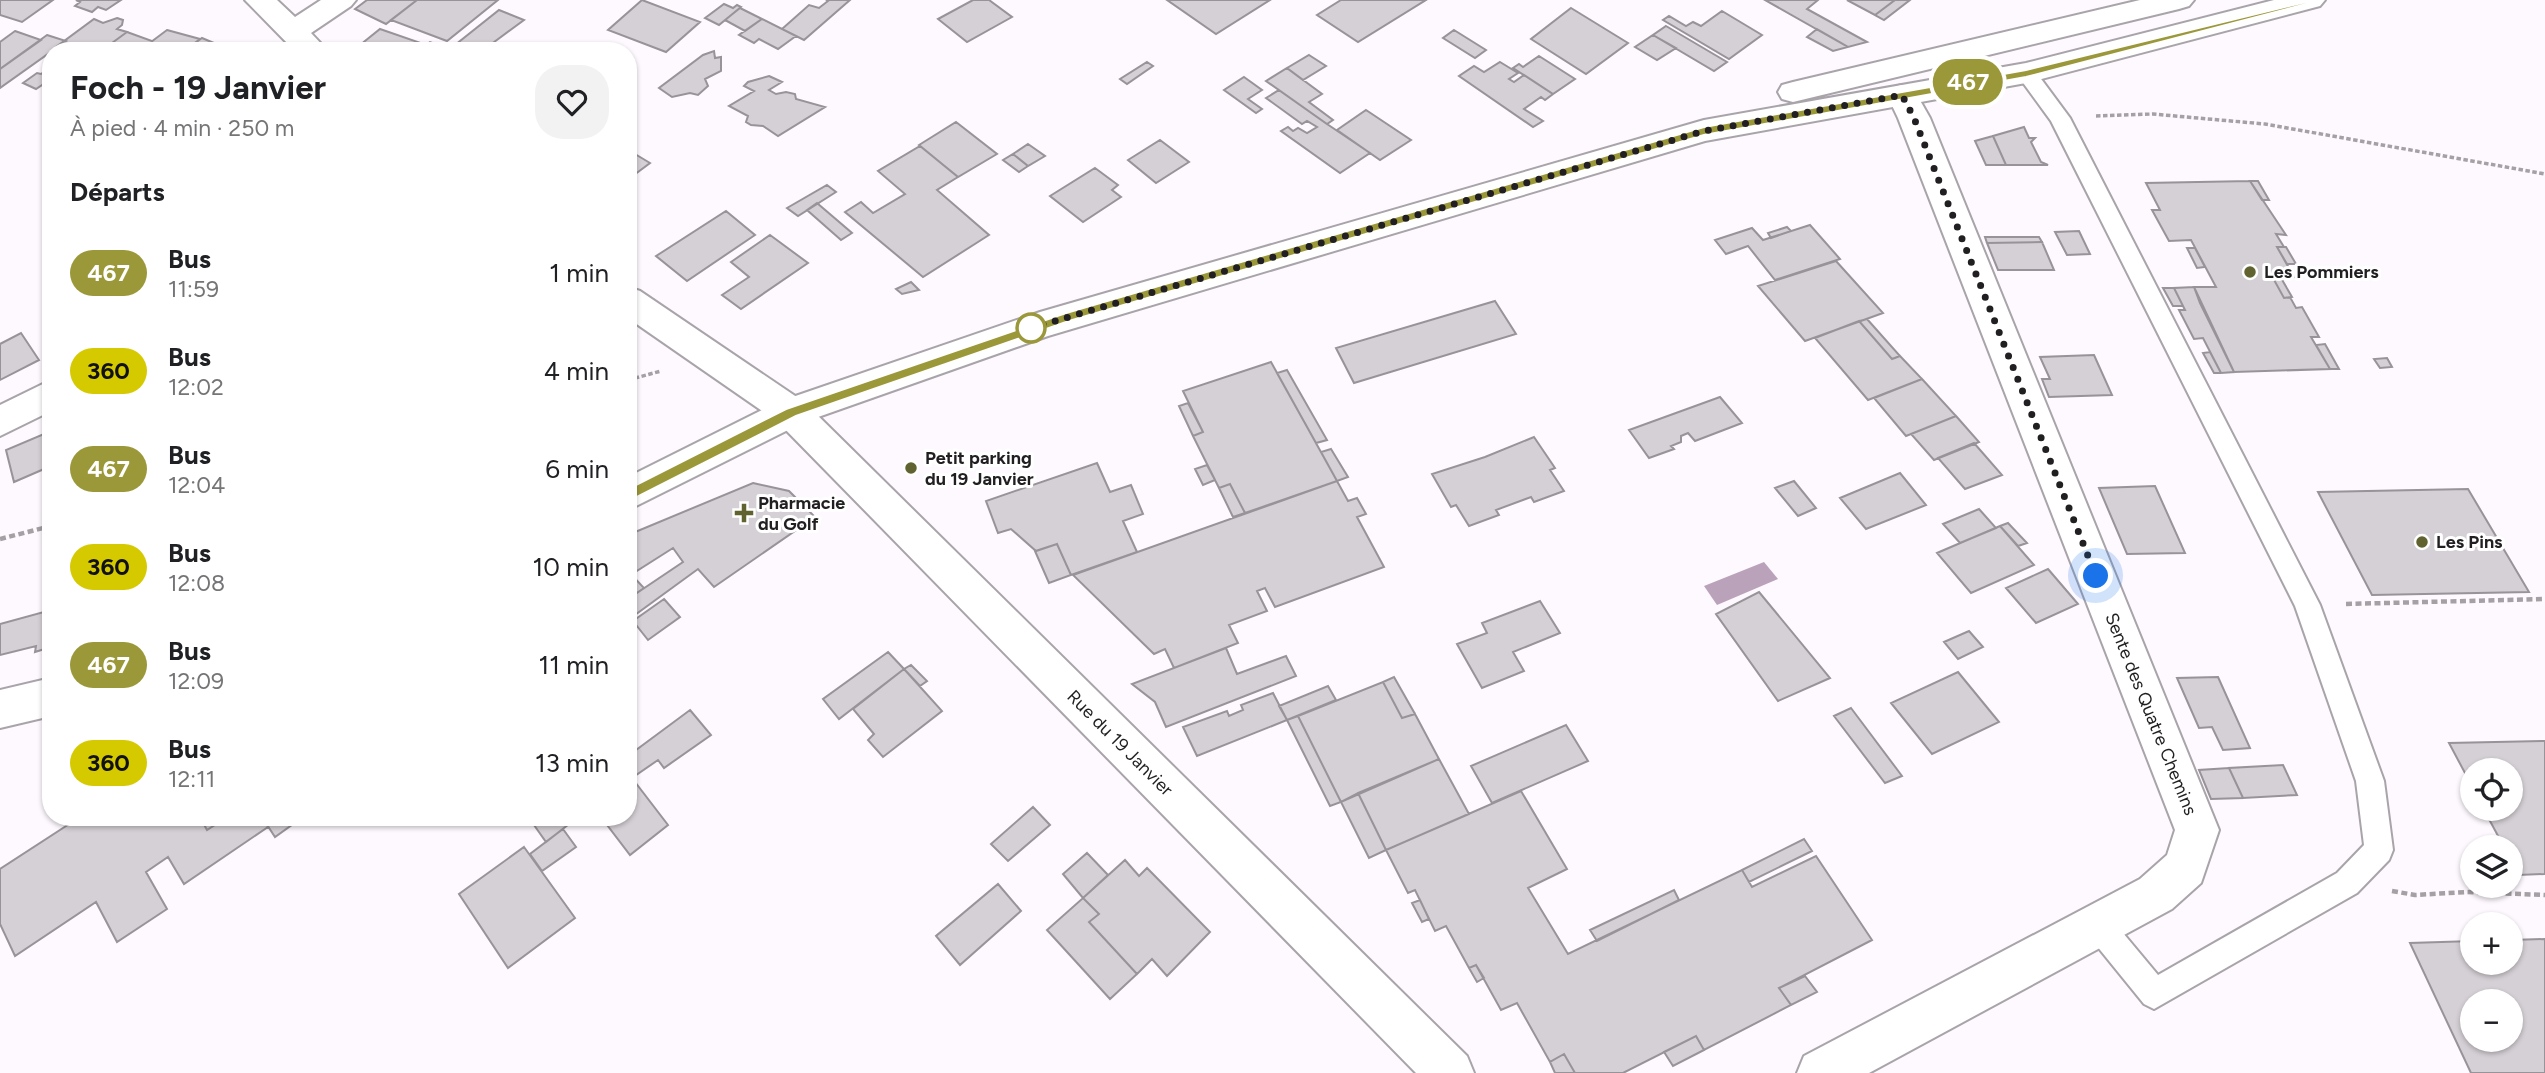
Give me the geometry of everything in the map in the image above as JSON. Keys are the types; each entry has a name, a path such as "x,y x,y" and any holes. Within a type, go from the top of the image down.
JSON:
{"main road":[{"path":"260,0 303,41 341,0"},
{"path":"1704,131 1760,102 1828,82 2074,27 2179,0"},
{"path":"637,490 791,412 1040,325 1704,131 2026,73 2310,0"},
{"name":"Sente des Quatre Chemins","path":"1821,1073 2156,894 2185,868 2197,830 1919,131 1902,95"},
{"name":"Rue du 19 Janvier","path":"637,306 791,412 1450,1073"},
{"path":"0,422 42,399"},
{"path":"0,709 42,700"}],"lane":[{"path":"2026,73 2060,118 2307,605 2371,792 2379,850 2347,883 2154,993 2098,925"}],"path":[{"path":"2060,118 2121,114 2246,122 2545,174"},
{"path":"0,539 42,528"},
{"path":"2307,605 2545,599"},
{"path":"2347,883 2415,895 2467,892 2545,895"}],"shaded area":[{"path":"1764,562 1778,579 1717,605 1704,586"}],"building":[{"path":"0,0 53,0 22,22 0,15"},
{"path":"76,0 121,0 106,10 98,7 92,12 75,6 80,2"},
{"path":"367,0 417,0 386,24 355,9"},
{"path":"417,0 498,0 447,41 391,20"},
{"path":"642,0 700,22 666,52 608,30"},
{"path":"826,0 850,0 804,40 782,29 809,5 819,8 828,1"},
{"path":"973,0 989,0 1012,17 967,42 938,19"},
{"path":"1167,0 1270,0 1216,34"},
{"path":"1341,0 1426,0 1358,42 1317,15"},
{"path":"1765,0 1818,0 1807,9 1867,42 1848,47"},
{"path":"1847,0 1895,0 1875,15"},
{"path":"1895,0 1910,0 1884,20 1875,15"},
{"path":"724,4 733,8 737,5 741,7 719,25 705,18"},
{"path":"740,8 762,19 745,31 725,20"},
{"path":"1571,8 1628,43 1586,74 1531,39"},
{"path":"499,10 524,20 494,42 459,42"},
{"path":"1722,11 1762,35 1729,59 1663,20 1669,16 1686,26 1693,22 1701,26"},
{"path":"117,18 123,20 117,29 127,32 113,42 63,42 94,19 103,23"},
{"path":"762,19 796,36 778,49 759,39 754,43 739,35"},
{"path":"1666,26 1727,62 1714,71 1653,35"},
{"path":"380,29 417,42 364,42"},
{"path":"1817,29 1848,47 1833,51 1807,37"},
{"path":"167,30 200,39 196,42 151,42"},
{"path":"1454,30 1486,50 1475,58 1443,38"},
{"path":"15,31 41,40 0,69 0,42"},
{"path":"127,32 152,41 151,42 113,42"},
{"path":"47,35 66,41 42,42 42,58 0,88 0,69"},
{"path":"1653,35 1676,48 1657,60 1635,47"},
{"path":"714,51 715,58 721,57 721,71 705,79 708,86 698,95 690,93 672,97 659,88 703,55"},
{"path":"1309,55 1326,66 1303,80 1287,68"},
{"path":"1539,56 1575,79 1553,94 1513,68 1519,64 1523,67"},
{"path":"1147,62 1153,66 1127,84 1120,79"},
{"path":"1500,62 1518,73 1509,79 1514,82 1524,75 1553,94 1545,100 1541,97 1524,109 1543,121 1533,127 1459,76 1474,66 1484,72"},
{"path":"1287,68 1322,94 1309,102 1333,120 1327,124 1266,81"},
{"path":"37,73 41,74 42,85 36,89 23,83"},
{"path":"769,76 782,82 769,90 776,94 795,94 796,99 825,107 778,136 763,126 751,125 746,122 748,116 729,106 754,91 744,86 748,82"},
{"path":"1244,77 1262,90 1248,99 1262,109 1256,113 1224,90"},
{"path":"1279,90 1370,153 1340,173 1281,131 1288,127 1293,131 1298,128 1307,133 1317,127 1307,121 1302,124 1266,98"},
{"path":"1366,110 1411,140 1380,160 1337,130"},
{"path":"956,122 997,154 958,177 919,145"},
{"path":"2024,127 2029,138 2035,138 2031,142 2041,162 2048,165 2006,165 1993,136"},
{"path":"1993,136 2006,165 1986,165 1975,141"},
{"path":"1160,140 1189,162 1156,183 1128,160"},
{"path":"1028,144 1045,156 1028,166 1013,154"},
{"path":"920,146 958,177 937,190 989,235 923,277 845,212 861,202 873,213 905,194 878,171"},
{"path":"1013,154 1028,166 1019,172 1003,160"},
{"path":"637,155 650,163 637,173"},
{"path":"1095,168 1118,185 1112,190 1121,197 1083,222 1050,196"},
{"path":"2250,181 2258,181 2269,200 2262,200"},
{"name":"Les Pommiers","path":"2250,181 2286,235 2276,234 2284,247 2277,247 2294,277 2273,278 2284,298 2290,297 2296,308 2302,307 2319,337 2311,337 2330,369 2234,372 2194,287 2216,287 2191,240 2169,241 2152,210 2160,210 2146,183"},
{"path":"827,185 836,192 798,216 787,208"},
{"path":"817,203 852,233 841,240 807,210"},
{"path":"726,211 755,235 687,281 656,256"},
{"path":"1810,225 1840,259 1775,280 1748,246 1726,254 1715,240 1752,228 1763,240"},
{"path":"1787,227 1791,231 1771,238 1768,233"},
{"path":"2079,231 2090,254 2067,255 2055,232"},
{"path":"770,235 808,263 741,309 722,295 749,277 731,262"},
{"path":"1985,237 2039,237 2042,242 1987,243"},
{"path":"2042,242 2054,270 1998,270 1987,243"},
{"path":"2277,247 2286,247 2296,264 2287,264"},
{"path":"2187,248 2195,248 2205,267 2197,268"},
{"path":"1836,261 1883,313 1805,341 1758,286"},
{"path":"2273,278 2281,278 2292,297 2284,298"},
{"path":"911,282 919,290 902,294 896,289"},
{"path":"2194,287 2234,372 2221,373 2203,338 2194,339 2179,310 2185,310 2174,288"},
{"path":"2163,288 2174,288 2183,306 2173,306"},
{"path":"1495,301 1516,334 1354,383 1336,348"},
{"path":"1867,319 1900,356 1892,359 1859,321"},
{"path":"1859,321 1892,359 1900,356 1922,379 1868,400 1815,338"},
{"path":"21,333 39,360 0,380 0,344"},
{"path":"2325,344 2339,369 2330,369 2316,345"},
{"path":"2210,352 2221,373 2214,373 2203,353"},
{"path":"2094,355 2112,395 2049,397 2042,379 2050,379 2040,357"},
{"path":"2387,358 2392,367 2380,368 2374,359"},
{"path":"1271,362 1337,481 1245,513 1230,484 1219,488 1193,436 1203,432 1183,391"},
{"path":"1287,370 1327,440 1316,443 1277,373"},
{"path":"1922,379 1956,416 1906,436 1874,398"},
{"path":"1720,397 1742,423 1695,441 1688,433 1681,436 1681,442 1671,446 1674,449 1649,458 1629,430"},
{"path":"1188,403 1203,432 1193,436 1179,406"},
{"path":"1956,416 1979,442 1934,460 1911,434"},
{"path":"42,435 42,470 14,482 6,450"},
{"path":"1534,437 1555,468 1550,470 1564,491 1534,502 1531,497 1496,510 1499,515 1469,526 1456,505 1451,507 1432,474"},
{"path":"1974,443 2002,475 1965,489 1938,458"},
{"path":"1331,449 1348,477 1337,481 1321,452"},
{"path":"1097,463 1110,492 1131,485 1143,514 1123,521 1137,552 1071,575 1057,544 1036,551 1011,529 998,533 986,501"},
{"path":"1207,465 1215,480 1203,485 1195,469"},
{"path":"1900,473 1926,505 1866,529 1840,498"},
{"path":"1337,481 1348,501 1357,498 1366,514 1357,517 1384,567 1275,607 1265,588 1257,591 1267,611 1229,625 1238,643 1174,668 1165,649 1154,654 1073,575"},
{"path":"1794,481 1816,508 1798,516 1775,488"},
{"path":"753,483 789,491 815,517 714,587 698,569 637,613 637,593 683,562 673,548 637,571 637,531"},
{"path":"1230,484 1245,513 1233,517 1219,488"},
{"path":"2155,486 2185,553 2127,554 2099,488"},
{"name":"Les Pins","path":"2468,489 2529,592 2372,595 2318,492"},
{"path":"1979,509 1996,528 1960,543 1943,524"},
{"path":"2008,523 2027,543 2018,546 2000,526"},
{"path":"2000,526 2034,565 1971,593 1937,553"},
{"path":"1057,544 1071,575 1049,583 1035,551"},
{"path":"2048,569 2078,604 2036,623 2006,588"},
{"path":"637,581 644,588 637,593"},
{"path":"1759,592 1830,678 1778,701 1716,614"},
{"path":"664,599 680,617 648,640 637,626 637,618"},
{"path":"1540,601 1560,633 1513,652 1524,671 1482,688 1457,644 1487,633 1482,623"},
{"path":"42,612 42,650 35,652 36,646 0,655 0,624"},
{"path":"1969,631 1983,647 1958,659 1944,642"},
{"path":"1226,648 1237,674 1286,656 1296,676 1166,727 1155,702 1132,684"},
{"path":"888,652 904,669 839,719 823,699"},
{"path":"911,665 927,681 920,686 904,669"},
{"path":"904,669 942,711 883,757 868,740 874,734 853,709"},
{"path":"1958,672 1999,722 1932,754 1891,703"},
{"path":"1394,677 1415,714 1402,718 1383,682"},
{"path":"2218,677 2250,748 2223,750 2212,727 2199,728 2177,678"},
{"path":"1383,682 1402,718 1415,714 1439,759 1341,802 1298,716"},
{"path":"1328,686 1336,700 1287,720 1279,706"},
{"path":"1273,693 1287,720 1197,756 1183,727 1227,711 1229,716 1243,710 1241,705"},
{"path":"1851,708 1902,776 1885,783 1834,716"},
{"path":"690,710 711,735 664,768 658,760 637,775 637,749"},
{"path":"1298,716 1341,802 1330,806 1287,720"},
{"path":"1566,725 1588,761 1492,803 1471,766"},
{"path":"2545,741 2545,874 2523,875 2523,835 2498,835 2490,821 2523,821 2523,758 2460,758 2460,764 2449,743"},
{"path":"1439,759 1469,814 1386,850 1358,793"},
{"path":"2283,765 2297,795 2243,798 2229,768"},
{"path":"2229,768 2243,798 2211,799 2199,770"},
{"path":"637,785 668,825 630,855 608,826 637,826"},
{"path":"1521,791 1567,869 1528,888 1568,954 1742,870 1752,887 1816,856 1872,940 1779,988 1791,1005 1704,1050 1696,1036 1623,1073 1575,1073 1564,1054 1550,1062 1517,1003 1501,1010 1476,965 1469,968 1446,926 1435,931 1415,890 1408,893 1386,850"},
{"path":"1358,793 1386,850 1369,858 1341,802"},
{"path":"1033,807 1050,825 1008,861 991,844"},
{"path":"66,826 205,826 207,830 213,826 268,827 184,884 168,857 146,872 167,909 117,942 96,902 15,956 0,924 0,869"},
{"path":"268,826 290,826 275,837"},
{"path":"535,826 566,826 546,842"},
{"path":"563,829 576,847 542,871 530,854"},
{"path":"1804,839 1812,851 1749,882 1742,870"},
{"path":"524,847 575,918 508,968 459,894"},
{"path":"1087,853 1108,875 1083,898 1063,874"},
{"path":"1125,860 1139,876 1147,868 1210,932 1167,976 1152,959 1137,974 1089,922 1099,914 1083,898"},
{"path":"998,884 1021,911 960,965 936,936"},
{"path":"1674,890 1679,900 1597,941 1590,930"},
{"path":"1083,898 1099,914 1089,922 1137,974 1110,999 1047,930"},
{"path":"1420,900 1429,919 1422,922 1412,903"},
{"path":"2545,939 2545,1073 2471,1073 2461,1052 2523,1052 2523,989 2460,989 2460,1050 2410,943 2460,941 2460,975 2523,975 2523,940"},
{"path":"1476,965 1484,978 1477,982 1469,968"},
{"path":"1805,976 1817,992 1791,1005 1779,988"},
{"path":"1696,1036 1704,1050 1673,1066 1664,1052"},
{"path":"1564,1054 1575,1073 1555,1073 1550,1062"}],"bus line":[{"name":"467","path":"637,491 791,412 854,388 1066,317 1704,131 2026,73 2310,0"}],"place":[{"name":"Les Pommiers","path":"2250,272"},
{"name":"Petit parking du 19 Janvier","path":"911,468"},
{"name":"Pharmacie du Golf","path":"744,513"},
{"name":"Les Pins","path":"2422,542"}],"route":[{"path":"1031,328 1704,131 1902,95 1914,118 2096,576"}]}
